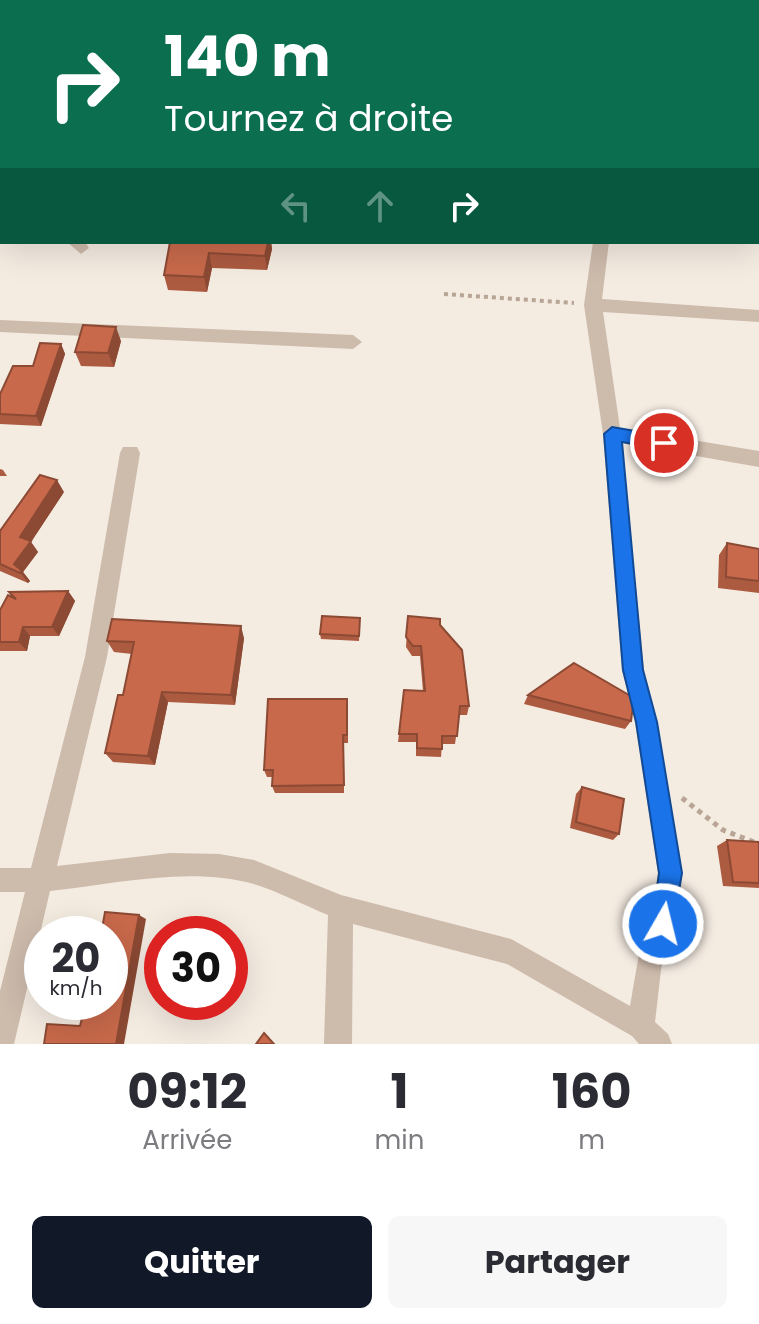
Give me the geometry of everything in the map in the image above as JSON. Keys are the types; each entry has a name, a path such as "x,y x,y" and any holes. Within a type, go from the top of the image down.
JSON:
{"street":[{"path":"601,244 593,305 612,434 633,670 646,722 670,873 663,924 654,942 648,970 649,1036"},
{"path":"593,305 759,316"},
{"path":"0,326 353,342"},
{"path":"612,434 759,459"},
{"path":"0,1044 96,657 130,453"},
{"path":"0,880 40,880 170,865 219,866 254,872 341,908 455,940 511,952 649,1036"},
{"path":"338,1044 341,908"}],"path":[{"path":"444,294 593,305"},
{"path":"678,793 723,830 759,844"}],"building":[{"path":"170,244 268,244 265,256 209,253 204,277 164,275"},
{"path":"83,325 116,327 108,353 75,352"},
{"path":"40,343 61,344 36,416 0,414 0,394 13,366 33,366"},
{"path":"40,475 57,480 20,537 31,541 14,564 22,571 20,573 0,564 0,531"},
{"path":"727,543 759,549 759,581 726,577"},
{"path":"68,591 52,627 23,627 19,642 0,642 0,610 8,595 16,599 9,592"},
{"path":"322,616 360,618 359,636 320,634"},
{"path":"408,616 440,619 440,625 462,650 469,706 460,706 457,736 442,736 442,749 417,748 417,734 399,734 404,690 425,691 421,646 413,646 406,637"},
{"path":"112,619 241,626 231,695 162,692 148,756 105,753 118,695 123,695 134,642 107,641"},
{"path":"574,663 634,698 631,721 528,695"},
{"path":"268,699 347,699 347,735 343,735 344,785 272,786 273,770 264,770"},
{"path":"582,787 624,799 619,834 576,822"},
{"path":"727,840 759,842 759,883 733,882"},
{"path":"105,912 139,915 128,977 128,916 104,916"},
{"path":"82,1020 120,1020 116,1044 44,1044 47,1024 80,1026"},
{"path":"264,1033 274,1044 256,1044"}],"route":[{"path":"663,924 670,873 667,840 646,722 633,670 612,434 664,443"}]}
